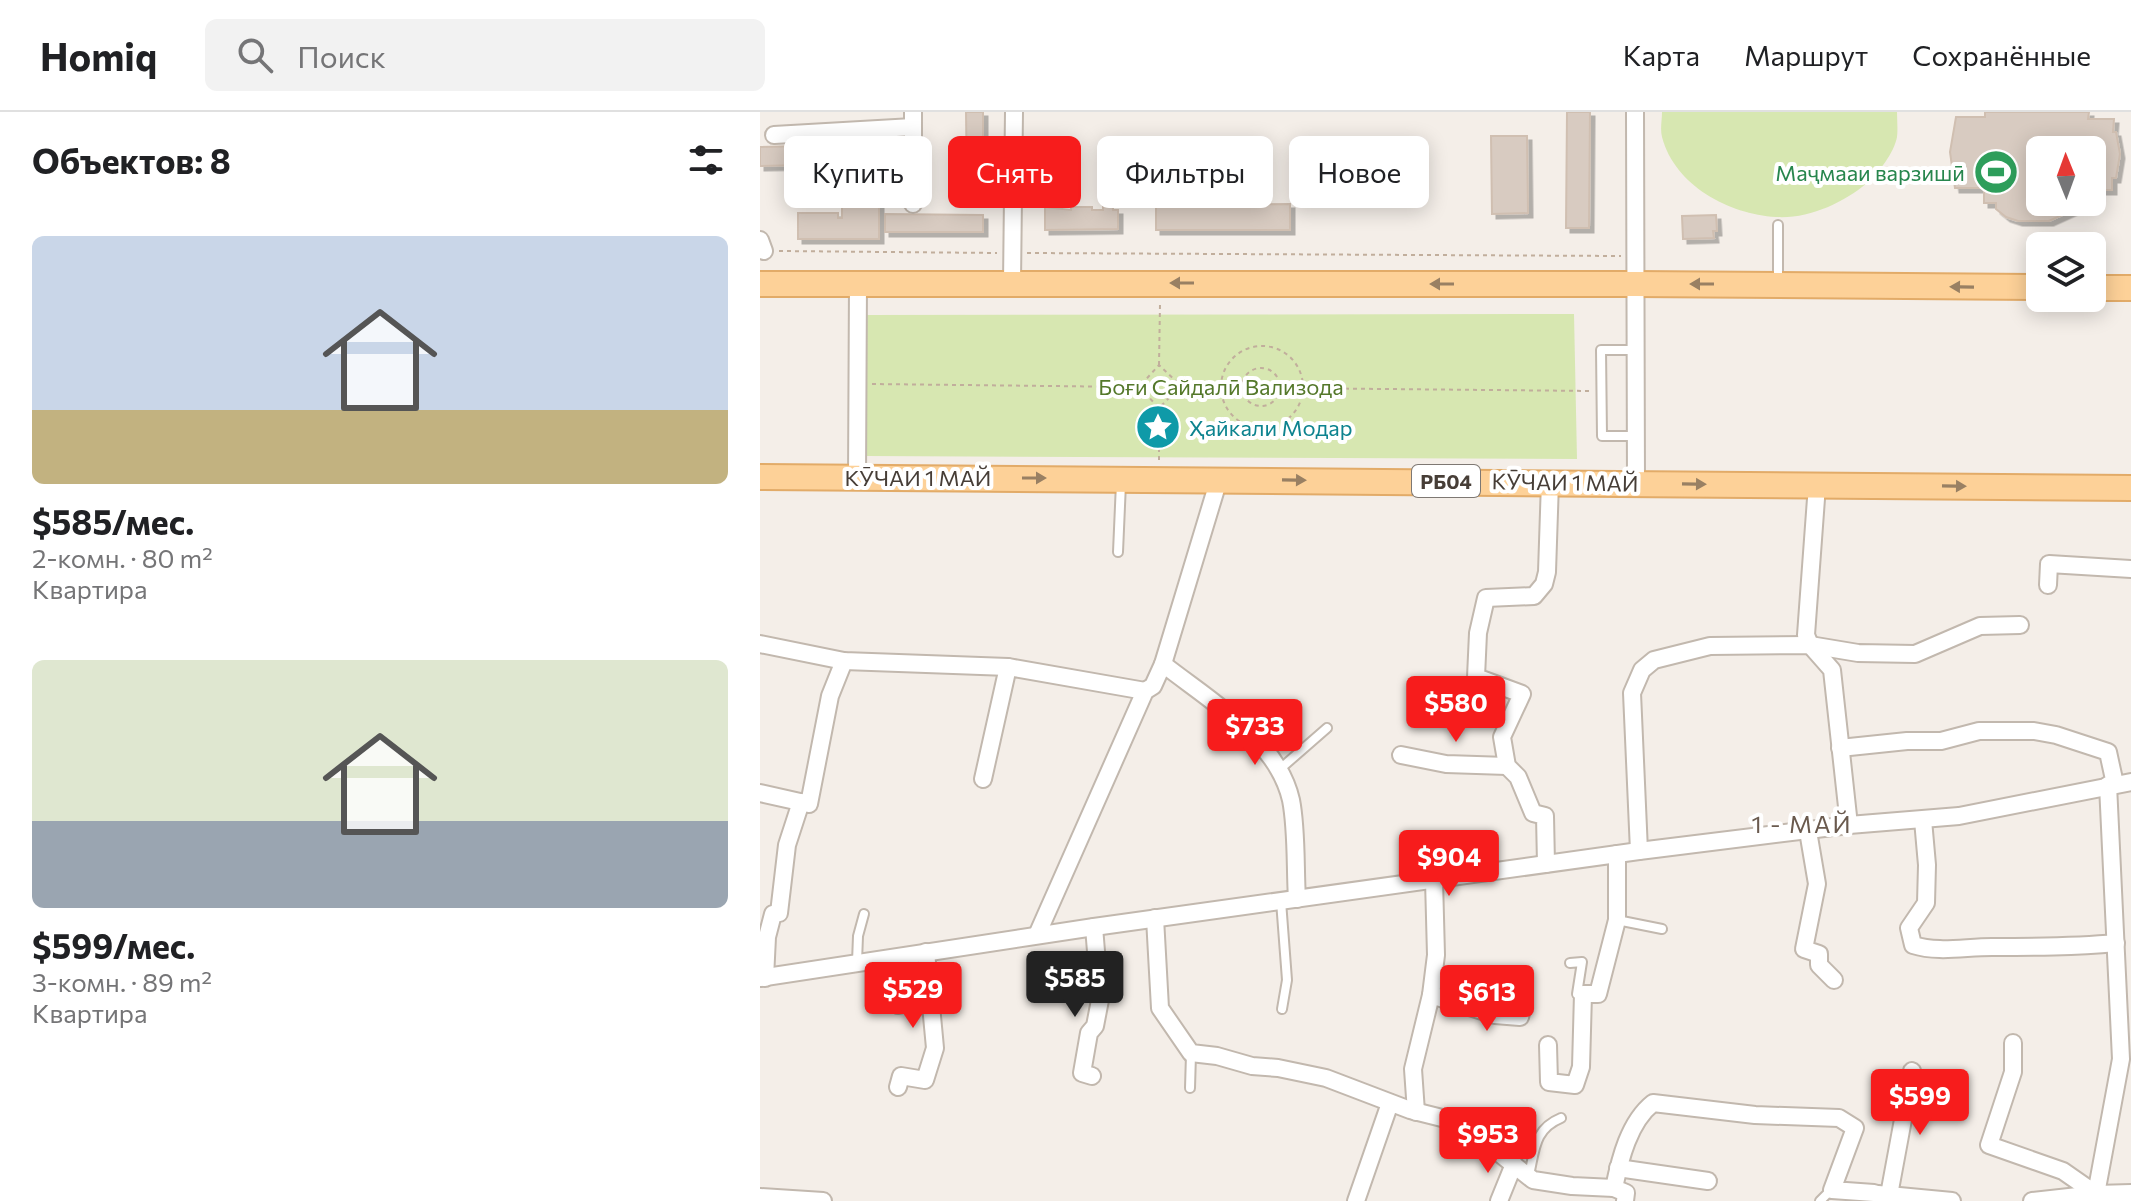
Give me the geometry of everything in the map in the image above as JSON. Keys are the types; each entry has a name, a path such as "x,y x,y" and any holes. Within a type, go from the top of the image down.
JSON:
{"main road":[{"path":"760,284 1012,282 2026,287"},
{"path":"2106,288 2131,288"},
{"name":"КӮЧАИ 1 МАЙ","path":"760,477 2131,488"}],"street":[{"path":"1012,282 1014,112"},
{"path":"1635,112 1636,483"},
{"path":"774,135 913,120"},
{"path":"857,477 858,283"},
{"path":"1037,935 1145,691 1153,686 1163,664 1219,479"},
{"path":"1546,864 1545,816 1533,813 1518,777 1507,766 1502,737 1522,694 1476,677 1478,633 1486,598 1534,596 1544,584 1550,482"},
{"path":"1817,485 1806,635 1810,645 1832,670 1849,825"},
{"path":"2048,585 2049,564 2131,569"},
{"path":"1639,851 1632,693 1642,670 1654,660 1710,646 1810,645 1858,653 1915,654 1980,626 2020,625"},
{"path":"760,644 844,661 1008,667 1145,691"},
{"path":"760,793 809,804 830,696 844,661"},
{"path":"1163,664 1266,748 1280,769 1291,801 1289,900"},
{"path":"983,779 1008,667"},
{"path":"1840,748 1941,741 1979,731 2034,731 2108,752 2118,784 2116,943 2121,1059 2103,1196"},
{"path":"1401,755 1446,764 1507,766"},
{"path":"801,802 787,845 779,913 773,914 767,937 763,978 1037,935 1639,851 1849,825 1959,816 2118,784"},
{"path":"1923,820 1926,903 1909,928 1913,945 1932,951 1988,947 2080,947 2116,943"},
{"path":"1808,831 1817,884 1804,949 1819,954 1819,965 1834,980"},
{"path":"1548,1045 1549,1082 1575,1085 1581,1067 1583,994 1598,994 1617,920 1617,854"},
{"path":"1416,1112 1413,1069 1431,995 1436,955 1434,880"},
{"path":"1155,918 1160,1008 1191,1053 1326,1078 1416,1112 1442,1118 1480,1138 1533,1180 1619,1195 1618,1168 1622,1153 1644,1110 1653,1103 1755,1115 1839,1118 1855,1128 1826,1195 1952,1201"},
{"path":"1092,1076 1082,1073 1089,1033 1095,1026 1100,1000 1094,927"},
{"path":"898,1087 901,1076 925,1080 935,1048 926,952"},
{"path":"1431,995 1495,1015 1520,1017 1522,1010"},
{"path":"898,1005 930,998"},
{"path":"2013,1043 2013,1072 1989,1145 2063,1171 2103,1196"},
{"path":"1878,1196 1912,1071"},
{"path":"1356,1201 1390,1103"},
{"path":"1499,1201 1514,1164"},
{"path":"1618,1168 1708,1181"},
{"path":"2032,1201 2131,1193"},
{"path":"760,1197 823,1201"}],"lane":[{"path":"1778,225 1778,285"},
{"path":"1635,350 1601,350 1601,391 1602,436 1636,436"},
{"path":"1118,552 1121,478"},
{"path":"1280,769 1327,728"},
{"path":"1282,1009 1287,980 1289,900"},
{"path":"857,963 858,936 864,914"},
{"path":"1617,920 1662,929"},
{"path":"1570,963 1582,962 1577,994 1583,994"},
{"path":"1190,1088 1191,1053"},
{"path":"1529,1176 1537,1139 1547,1124 1561,1118"}],"path":[{"path":"762,246 1012,253 1634,256"},
{"path":"1139,387 1159,365 1160,283"},
{"path":"1262,346 1280,351 1294,362 1303,388 1294,414 1279,425 1261,429 1235,419 1224,405 1220,387 1225,369 1236,355 1262,346"},
{"path":"1159,365 1181,386 1242,387"},
{"path":"1261,368 1277,376 1281,388 1277,399 1261,407 1249,403 1242,387 1245,376 1261,368"},
{"path":"858,384 1139,387 1159,408 1159,478"},
{"path":"1159,408 1181,386"},
{"path":"1281,388 1601,391"}],"green space":[{"path":"1662,112 1897,112 1897,137 1881,168 1858,190 1813,212 1776,217 1740,210 1691,183 1669,154 1661,134"},
{"name":"Боғи Сайдалӣ Вализода","path":"1574,314 1577,459 866,456 865,315"}],"building":[{"path":"966,112 983,112 983,136 966,136"},
{"path":"1567,112 1590,112 1589,228 1566,228"},
{"name":"Маҷмааи варзишӣ","path":"1985,112 2089,112 2088,119 2114,119 2113,132 2116,132 2120,154 2116,178 2112,178 2112,190 2106,190 2106,136 2026,136 2026,216 2060,216 2049,221 2018,221 2006,217 1996,209 1996,203 1984,203 1984,188 1955,188 1950,152 1956,117 1985,117"},
{"path":"1491,136 1527,136 1528,213 1492,214"},
{"path":"784,146 784,165 760,166 760,147"},
{"path":"1273,204 1289,204 1290,230 1156,230 1156,208 1273,208"},
{"path":"842,208 879,208 879,239 798,239 798,213 838,213 838,218 842,218"},
{"path":"1045,208 1118,210 1118,229 1045,230"},
{"path":"885,214 983,215 983,232 885,232"},
{"path":"1716,215 1714,238 1683,239 1682,216"}],"place":[{"name":"Маҷмааи варзишӣ","path":"1996,172"},
{"name":"Ҳайкали Модар","path":"1158,427"}],"district":[{"name":"1 - МАЙ","path":"1802,823"}]}
